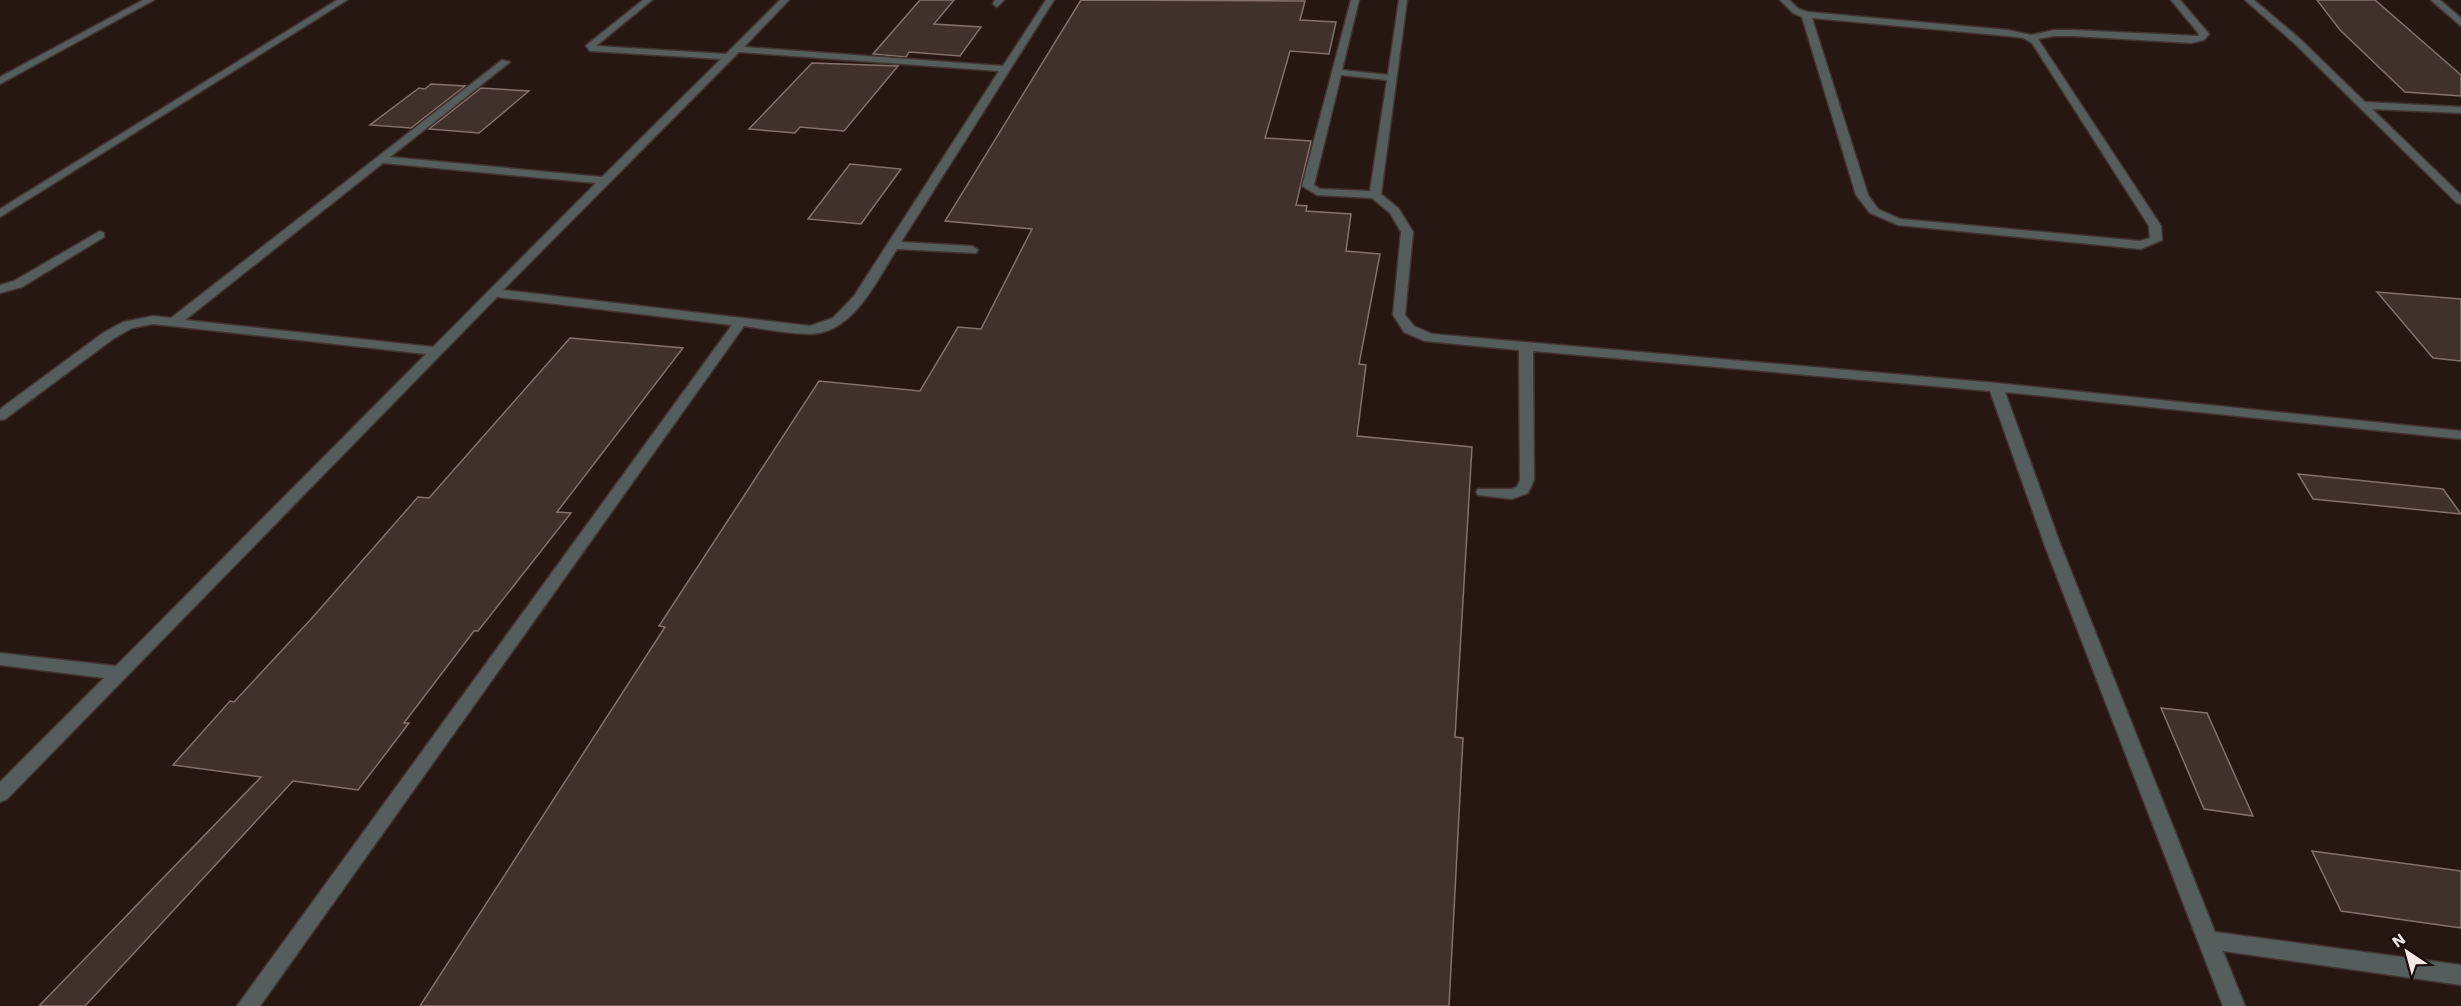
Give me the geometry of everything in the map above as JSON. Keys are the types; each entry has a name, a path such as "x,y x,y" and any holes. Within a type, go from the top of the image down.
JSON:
{"lane":[{"path":"0,81 150,0"},
{"path":"0,214 343,0"},
{"path":"648,0 591,46 593,49 733,53 1005,69"},
{"path":"0,794 785,0"},
{"path":"493,293 810,330 838,321 859,298 1050,0"},
{"path":"1355,0 1308,186 1317,192 1375,195 1395,212 1407,232 1399,315 1409,329 1430,338 1996,387 2461,435"},
{"path":"1375,195 1379,153 1392,78 1397,24 1403,0"},
{"path":"1784,0 1796,11 1806,15 2008,33 2031,38 2073,33 2192,40 2201,38 2204,34 2175,0"},
{"path":"2249,0 2296,40 2461,201"},
{"path":"2435,0 2461,23"},
{"path":"1806,15 1862,195 1874,211 1898,222 2141,245 2156,240 2156,226 2031,38"},
{"path":"173,322 505,62"},
{"path":"1337,72 1392,78"},
{"path":"2363,105 2461,110"},
{"path":"383,159 606,180"},
{"path":"0,289 18,284 100,235"},
{"path":"893,245 972,250"},
{"path":"0,416 108,336 128,324 153,320 436,351"},
{"path":"248,1006 740,323"},
{"path":"1483,492 1512,494 1523,490 1527,480 1526,346"},
{"path":"1996,387 2053,546 2234,1006"},
{"path":"0,659 120,673"},
{"path":"2207,940 2461,975"}],"building":[{"path":"920,0 954,0 934,24 981,27 960,56 909,52 906,57 873,54"},
{"path":"1081,0 1305,1 1300,20 1336,22 1329,54 1290,51 1265,138 1311,141 1296,205 1307,206 1306,211 1351,214 1346,251 1380,254 1359,364 1366,365 1357,436 1472,447 1455,737 1463,738 1449,1006 420,1006 665,627 659,626 819,381 920,391 958,327 981,329 1032,229 945,221"},
{"path":"2317,0 2375,0 2461,75 2461,96 2405,92 2340,30"},
{"path":"812,63 898,66 844,131 800,127 795,133 749,129"},
{"path":"431,84 465,86 411,128 370,125 419,88 425,89"},
{"path":"481,88 529,91 479,133 429,129"},
{"path":"850,164 901,169 861,224 808,219"},
{"path":"2377,292 2461,299 2461,361 2433,358"},
{"path":"570,338 683,348 557,512 571,513 478,631 474,631 404,723 409,723 358,790 293,781 85,1006 39,1006 261,777 173,765 230,701 234,702 312,618 418,497 429,498"},
{"path":"2298,474 2443,489 2461,514 2313,499"},
{"path":"2161,708 2207,713 2253,816 2204,809"},
{"path":"2312,851 2461,871 2461,928 2341,911"}]}
